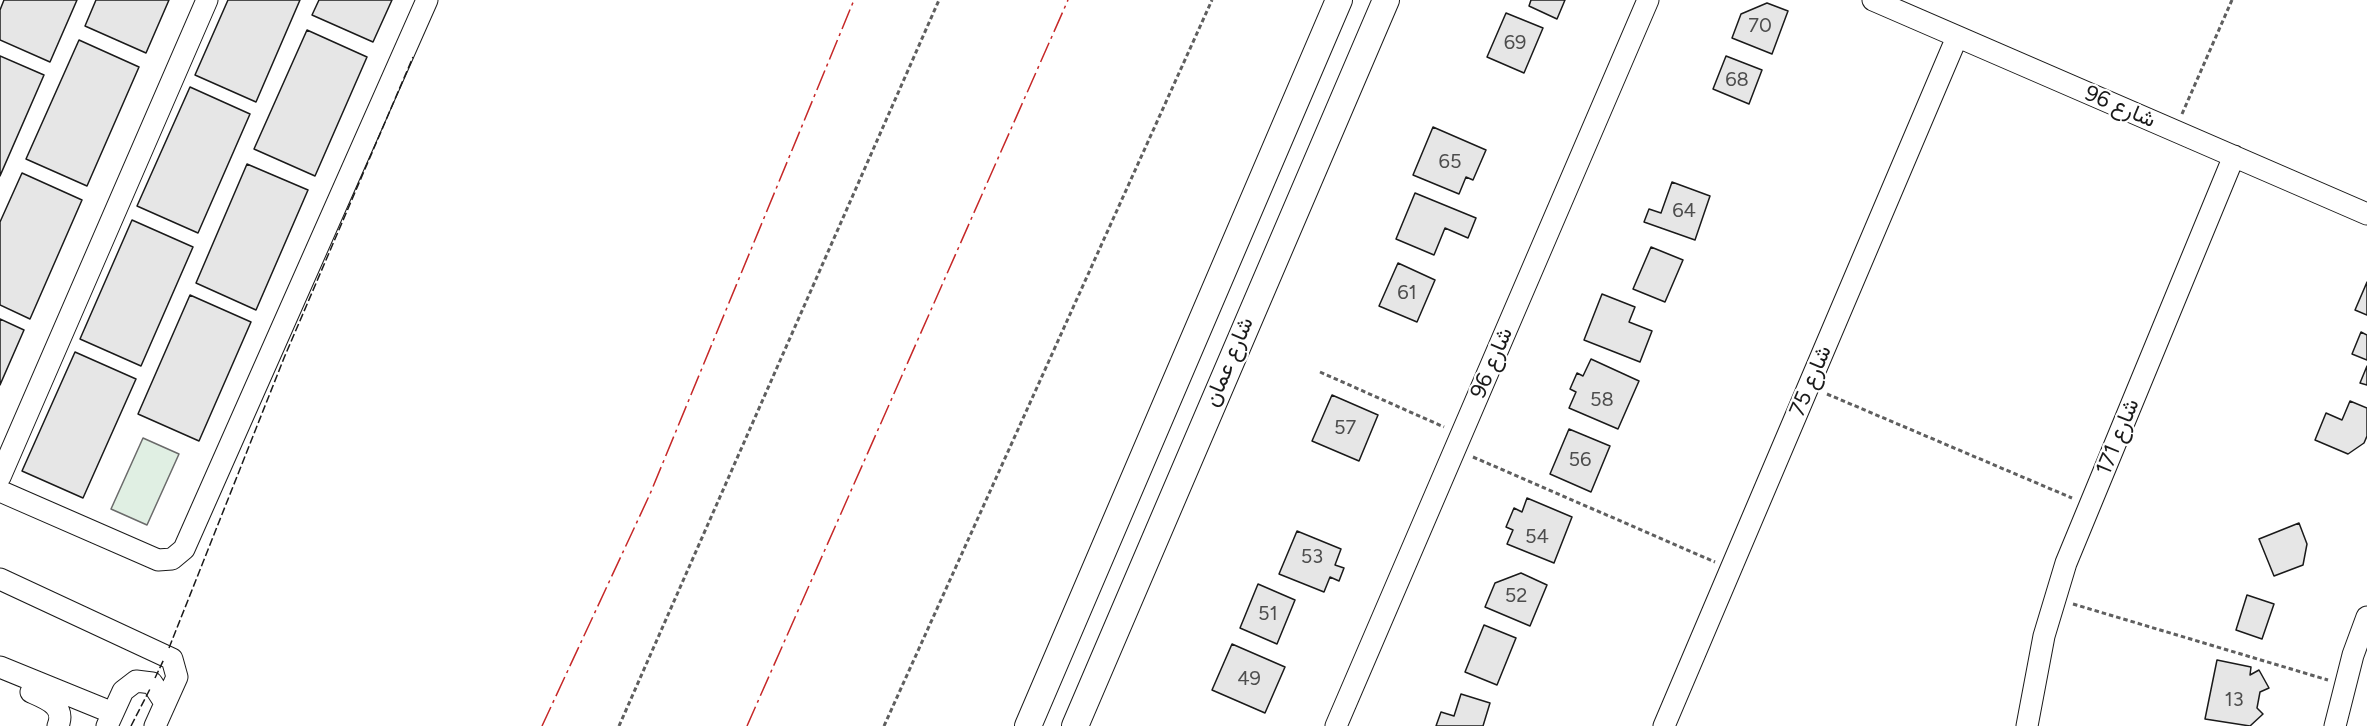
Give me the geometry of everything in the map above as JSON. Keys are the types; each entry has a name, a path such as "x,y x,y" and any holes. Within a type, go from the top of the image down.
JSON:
{"main road":[{"name":"شارع عمان","path":"1028,726 1339,0"},
{"name":"شارع عمان","path":"1075,726 1386,0"}],"street":[{"path":"0,477 207,0"},
{"path":"0,491 158,560 172,559 184,549 427,0"},
{"name":"شارع 96","path":"1336,726 1648,0"},
{"name":"شارع 96","path":"1873,0 2367,214"},
{"name":"شارع 75","path":"1664,726 1957,37"},
{"name":"شارع 171","path":"2027,726 2054,598 2089,506 2234,156"},
{"path":"0,579 172,659 177,677 155,726"},
{"path":"2335,726 2344,685 2367,617"},
{"path":"0,667 110,720 123,691 136,681 152,683 165,703"},
{"path":"0,679 54,703 60,713 58,726"}],"path":[{"path":"619,726 939,0"},
{"path":"884,726 1212,0"},
{"path":"2175,131 2232,0"},
{"path":"1320,372 1458,442 1731,569"},
{"path":"1809,387 2089,506"},
{"path":"2054,598 2344,685"}],"green space":[{"path":"143,438 179,454 147,525 111,509"}],"building":[{"path":"4,0 77,0 50,62 0,40 0,10"},
{"path":"96,0 169,0 146,53 85,26"},
{"path":"228,0 300,0 256,102 195,75"},
{"path":"319,0 392,0 373,42 312,15"},
{"path":"1531,0 1565,0 1557,19 1529,6"},
{"path":"1767,3 1788,11 1772,54 1732,38 1741,14"},
{"path":"1506,13 1543,28 1524,73 1487,57"},
{"path":"307,30 367,57 315,176 254,149"},
{"path":"79,40 139,67 87,186 26,159"},
{"path":"0,56 44,75 0,176"},
{"path":"1726,56 1762,70 1749,104 1713,89"},
{"path":"190,87 250,114 198,233 137,206"},
{"path":"1433,127 1486,150 1473,180 1466,177 1459,194 1413,175"},
{"path":"247,164 308,190 256,310 196,283"},
{"path":"22,173 82,200 30,319 0,305 0,222"},
{"path":"1672,182 1710,196 1695,240 1644,222 1649,209 1661,213"},
{"path":"1415,193 1476,218 1468,238 1445,228 1434,255 1396,239"},
{"path":"132,220 193,247 141,366 80,339"},
{"path":"1651,247 1683,260 1665,302 1633,289"},
{"path":"1398,263 1435,280 1417,322 1379,306"},
{"path":"2367,282 2367,315 2355,310"},
{"path":"1602,294 1635,307 1629,322 1652,331 1640,362 1584,340"},
{"path":"190,295 251,322 199,441 138,414"},
{"path":"0,319 24,330 0,385"},
{"path":"2361,332 2367,335 2367,360 2352,354"},
{"path":"75,352 136,379 83,498 22,471"},
{"path":"1591,359 1639,381 1618,429 1569,408 1576,392 1570,389 1577,373 1583,376"},
{"path":"2367,366 2367,385 2360,383"},
{"path":"1332,395 1378,415 1359,461 1312,441"},
{"path":"2350,401 2367,408 2367,436 2364,443 2348,454 2315,440 2326,413 2342,420"},
{"path":"1569,429 1610,446 1591,492 1550,474"},
{"path":"1527,498 1572,517 1554,563 1507,544 1513,530 1506,527 1514,508 1522,512"},
{"path":"2299,523 2307,544 2303,565 2274,576 2259,539"},
{"path":"1297,531 1341,549 1335,565 1344,568 1339,581 1330,577 1324,592 1279,574"},
{"path":"1521,573 1547,585 1530,626 1485,607 1495,583"},
{"path":"1258,584 1295,600 1277,644 1240,628"},
{"path":"2247,595 2274,604 2262,639 2236,630"},
{"path":"1484,625 1516,638 1497,685 1465,672"},
{"path":"1232,644 1285,667 1265,713 1212,690"},
{"path":"2217,660 2251,667 2250,675 2259,670 2269,688 2260,692 2257,708 2263,714 2250,726 2205,719"},
{"path":"1461,694 1490,703 1483,726 1436,726 1441,712 1454,716"}],"fence":[{"path":"169,648 284,358 413,57"},
{"path":"155,678 164,659"},
{"path":"131,726 150,689"}],"power":[{"path":"542,726 650,494 854,0"},
{"path":"747,726 1068,0"}]}
